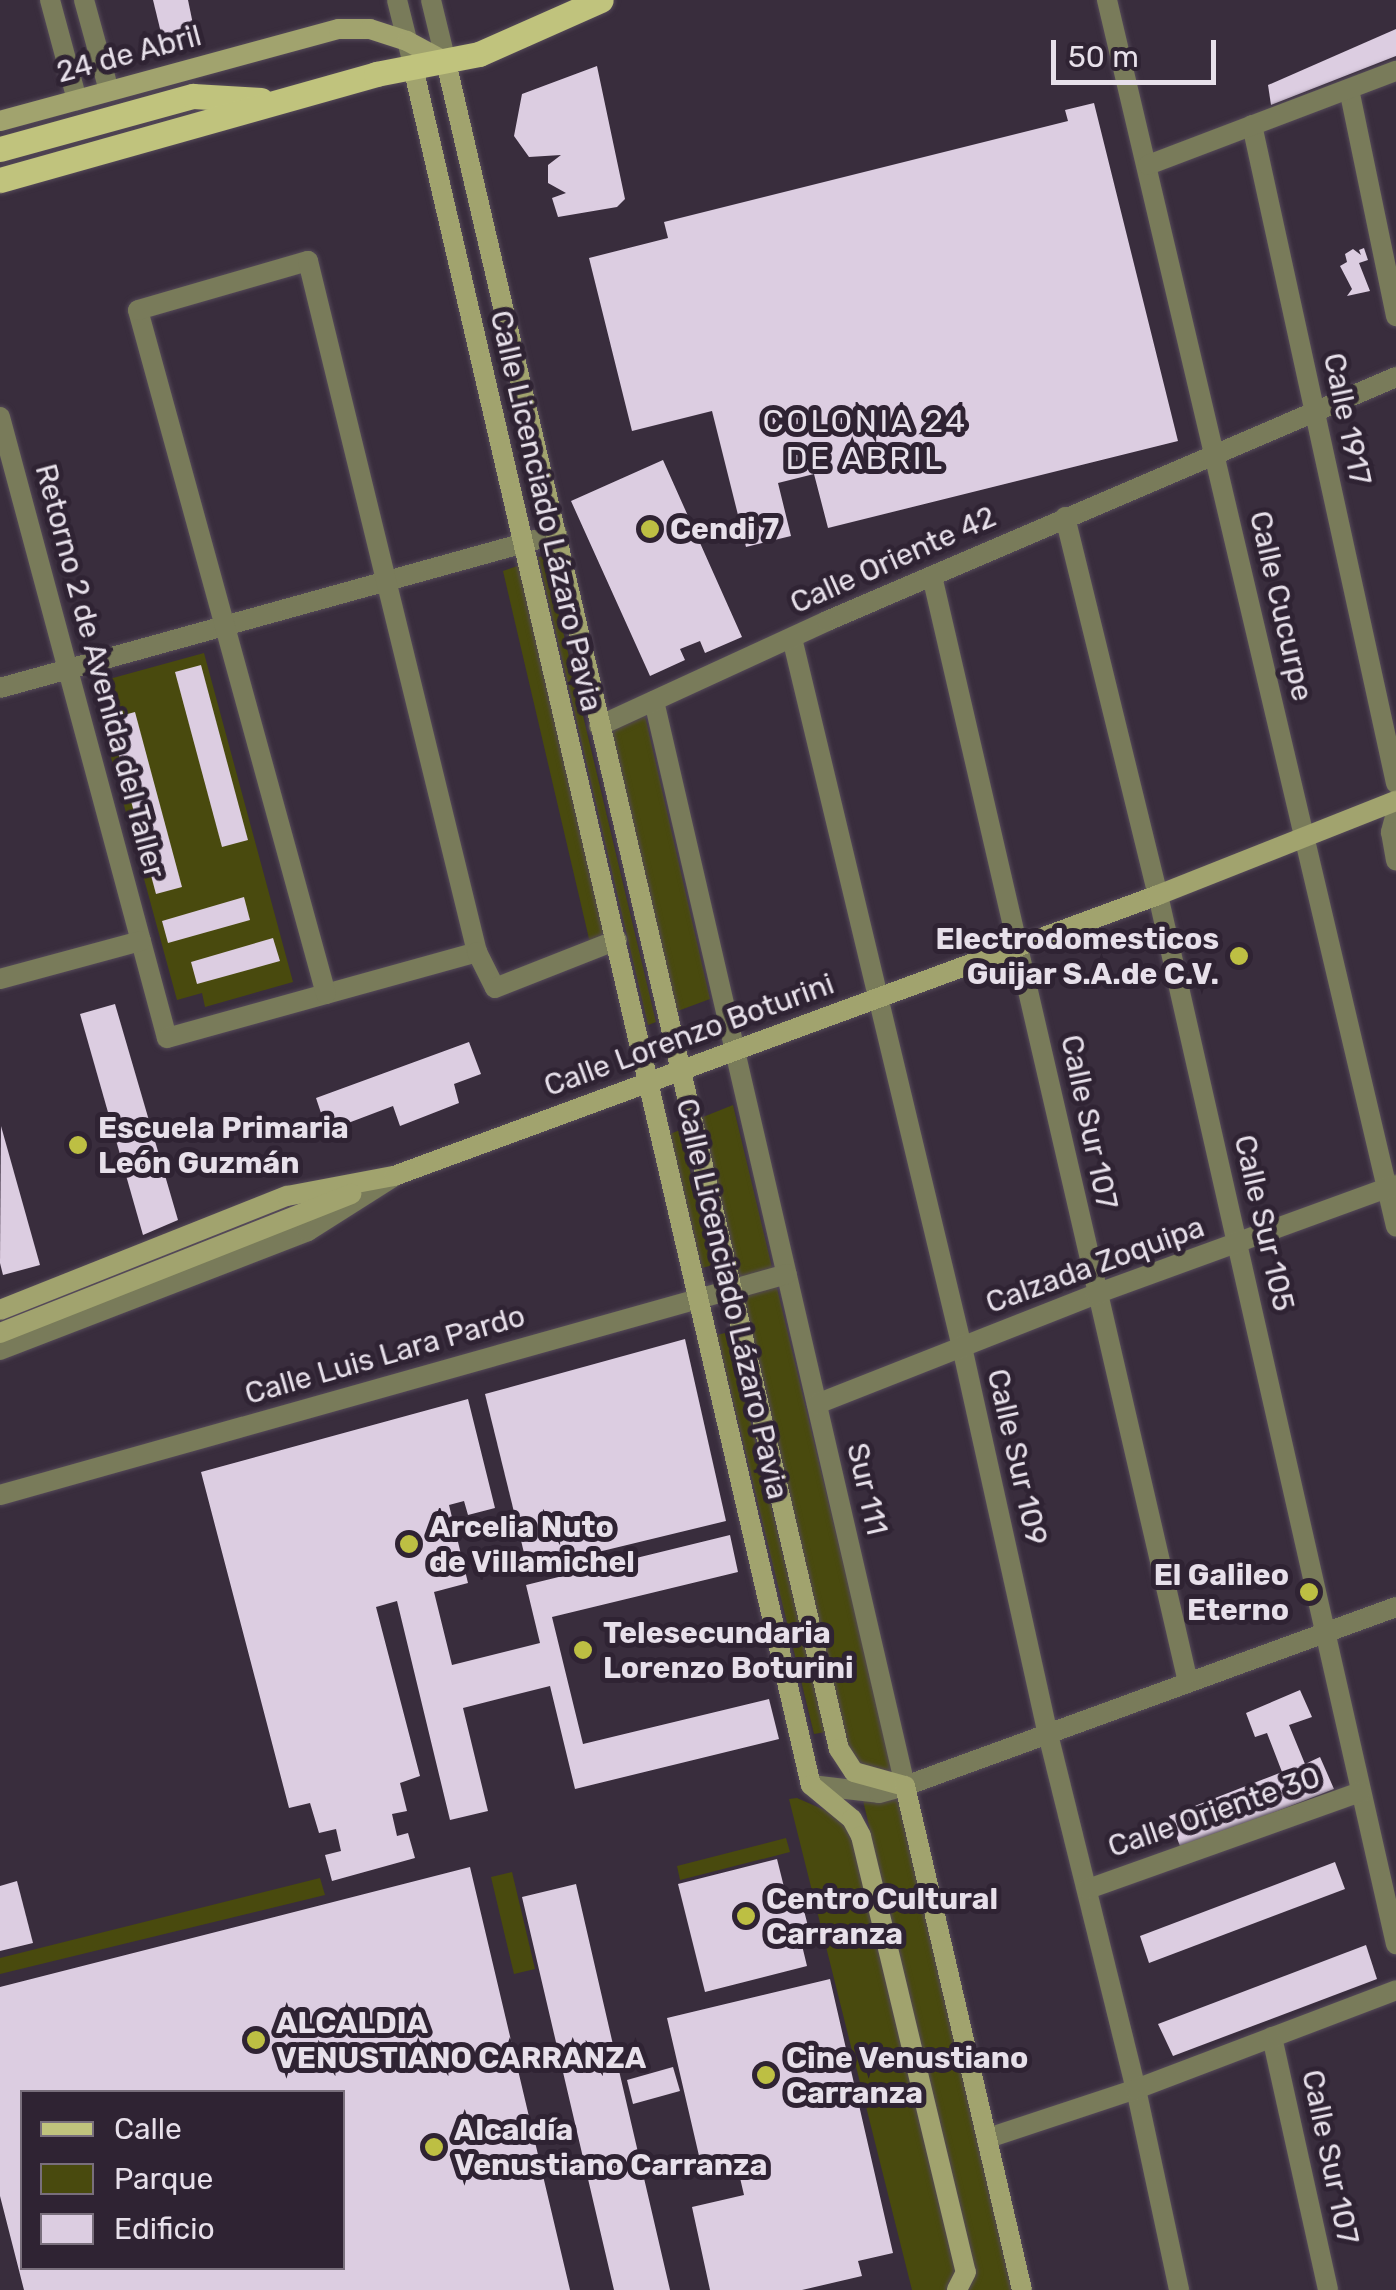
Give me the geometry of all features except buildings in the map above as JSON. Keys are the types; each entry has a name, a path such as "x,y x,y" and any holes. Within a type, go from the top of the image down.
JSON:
{"main road":[{"path":"0,180 281,100 414,66 479,54 586,3"},
{"path":"0,149 193,96 281,100"}],"street":[{"path":"50,0 77,100"},
{"path":"84,0 109,91"},
{"path":"397,0 414,66"},
{"path":"431,0 446,62"},
{"name":"Calle Cucurpe","path":"1106,0 1392,1187 1396,1226"},
{"name":"24 de Abril","path":"0,121 339,29 370,29 407,40 446,62"},
{"name":"Calle Licenciado Lázaro Pavia","path":"446,62 839,1749 854,1772 906,1786"},
{"name":"Calle Licenciado Lázaro Pavia","path":"414,66 812,1786"},
{"path":"1148,165 1396,72"},
{"path":"1349,89 1396,316"},
{"name":"Calle 1917","path":"1252,126 1396,783"},
{"path":"478,952 326,994 138,310 308,261 478,952 495,988 616,940"},
{"name":"Calle Oriente 42","path":"599,726 1065,517 1396,376"},
{"name":"Retorno 2 de Avenida del Taller","path":"0,418 167,1038 326,994"},
{"name":"Calle Sur 105","path":"1065,517 1158,895 1396,1944"},
{"path":"0,688 557,534"},
{"name":"Calle Sur 107","path":"932,576 1188,1682"},
{"name":"Calle Sur 109","path":"792,638 962,1347 1179,2290"},
{"name":"Sur 111","path":"654,701 1022,2290"},
{"name":"Calle Lorenzo Boturini","path":"0,1310 287,1196 394,1176 1158,895 1396,801"},
{"path":"1396,813 1391,832 1396,861"},
{"path":"0,979 141,940"},
{"path":"0,1333 394,1176"},
{"path":"0,1350 308,1232 394,1176"},
{"name":"Calzada Zoquipa","path":"817,1404 1096,1294 1392,1187"},
{"name":"Calle Luis Lara Pardo","path":"0,1495 786,1274"},
{"path":"812,1786 879,1793 906,1786 1396,1607"},
{"path":"812,1786 852,1819 861,1836 966,2272 957,2290"},
{"name":"Calle Oriente 30","path":"1088,1889 1360,1792"},
{"path":"988,2138 1136,2090 1396,1990"},
{"name":"Calle Sur 107","path":"1272,2037 1328,2290"}],"green space":[{"path":"545,556 656,1022 648,1025 538,557"},
{"path":"523,564 605,939 590,943 503,571"},
{"path":"204,653 293,982 205,1007 202,993 177,1000 91,684"},
{"path":"645,716 710,999 675,1012 611,731"},
{"path":"733,1105 1013,2290 912,2290 789,1799 797,1798 870,1830 853,1758 846,1749 698,1119"},
{"path":"680,1130 713,1265 702,1268 670,1134"},
{"path":"729,1332 826,1732 814,1734 717,1335"},
{"path":"786,1838 790,1852 680,1880 677,1866"},
{"path":"512,1872 535,1969 514,1974 491,1877"},
{"path":"320,1878 325,1895 0,1974 0,1958"}],"place":[{"name":"Cendi 7","path":"650,529"},
{"name":"Electrodomesticos Guijar S.A.de C.V.","path":"1239,956"},
{"name":"Escuela Primaria León Guzmán","path":"78,1145"},
{"name":"Arcelia Nuto de Villamichel","path":"409,1544"},
{"name":"El Galileo Eterno","path":"1309,1592"},
{"name":"Telesecundaria Lorenzo Boturini","path":"583,1650"},
{"name":"Centro Cultural Carranza","path":"746,1916"},
{"name":"ALCALDIA VENUSTIANO CARRANZA","path":"256,2040"},
{"name":"Cine Venustiano Carranza","path":"766,2075"},
{"name":"Alcaldía Venustiano Carranza","path":"434,2147"}],"district":[{"name":"COLONIA 24 DE ABRIL","path":"865,440"}]}
